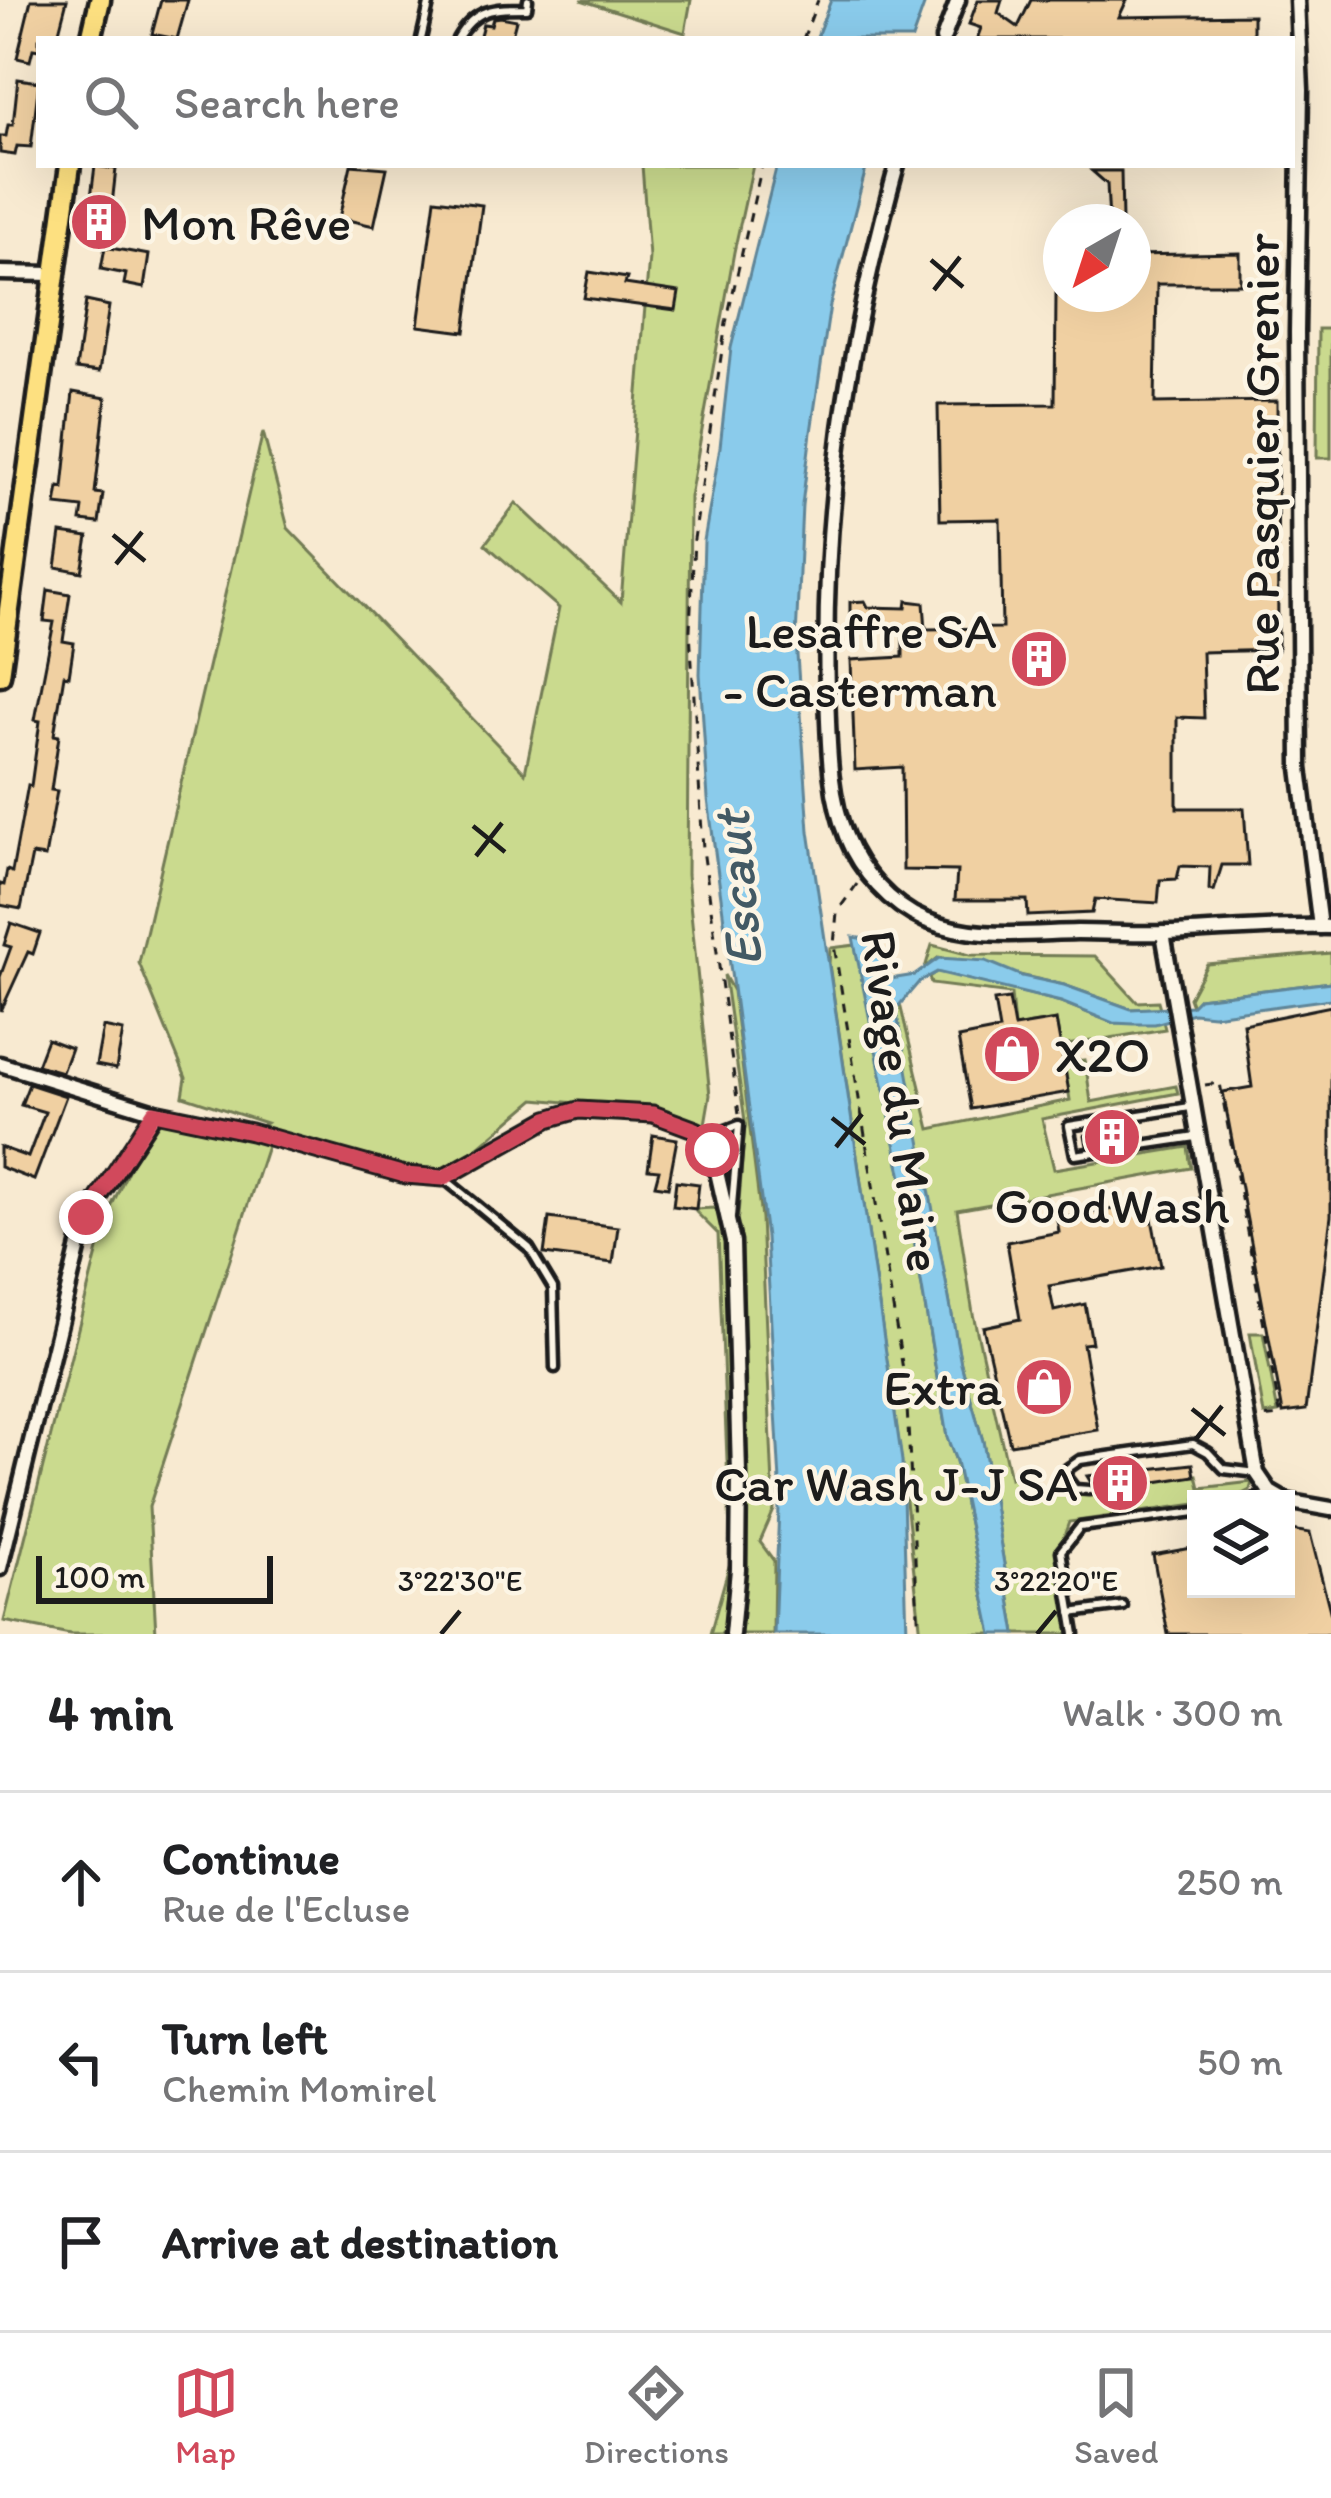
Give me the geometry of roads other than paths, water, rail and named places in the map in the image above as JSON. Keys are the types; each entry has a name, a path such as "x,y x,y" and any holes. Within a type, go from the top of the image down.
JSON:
{"main road":[{"path":"92,36 100,0"},
{"path":"0,675 70,168"}],"street":[{"path":"944,36 958,0"},
{"name":"Rue Pasquier Grenier","path":"1297,0 1301,90 1297,332 1300,768 1326,927"},
{"path":"896,168 849,361 833,485 825,608 829,744 846,838 866,872 890,897 921,918 962,932 1163,933 1326,927"},
{"path":"0,273 53,274"},
{"path":"1163,933 1257,1473 1273,1490"},
{"path":"0,1064 154,1112 251,1132 405,1175 443,1178 548,1119 578,1110 653,1114 682,1123 705,1138 731,1222 740,1474 732,1634"},
{"path":"0,1568 86,1217 154,1112"},
{"path":"1295,1502 1330,1512"}],"lane":[{"path":"422,36 430,0"},
{"path":"459,36 487,9 526,8"},
{"path":"1193,1106 1069,1126 1075,1155 1198,1137"},
{"path":"705,1138 739,1125 731,1222"},
{"path":"443,1178 529,1248 553,1288 555,1368"},
{"path":"1089,1490 1075,1489 1066,1477 1067,1469 1080,1460 1193,1444 1224,1469 1257,1473"},
{"path":"1075,1634 1061,1551 1080,1527 1187,1513"},
{"path":"1071,1613 1123,1606"}],"water":[{"path":"831,0 926,0 913,36 817,36"},
{"name":"Escaut","path":"776,168 866,168 830,305 811,432 802,505 796,640 809,831 902,1461 907,1634 774,1634 780,1482 766,1237 708,799 700,674 704,541 731,348"},
{"path":"853,937 877,941 890,979 915,975 939,958 986,961 1131,1009 1191,1006 1199,998 1331,982 1331,999 1134,1024 1113,1023 1061,1002 937,972 919,982 896,1009 961,1364 983,1441 1016,1634 992,1634 947,1437 911,1222"}],"place":[{"name":"Mon Rêve","path":"99,222"},
{"name":"Lesaffre SA - Casterman","path":"1039,659"},
{"name":"X2O","path":"1012,1054"},
{"name":"GoodWash","path":"1112,1137"},
{"name":"Extra","path":"1044,1387"},
{"name":"Car Wash J-J SA","path":"1120,1483"}]}
